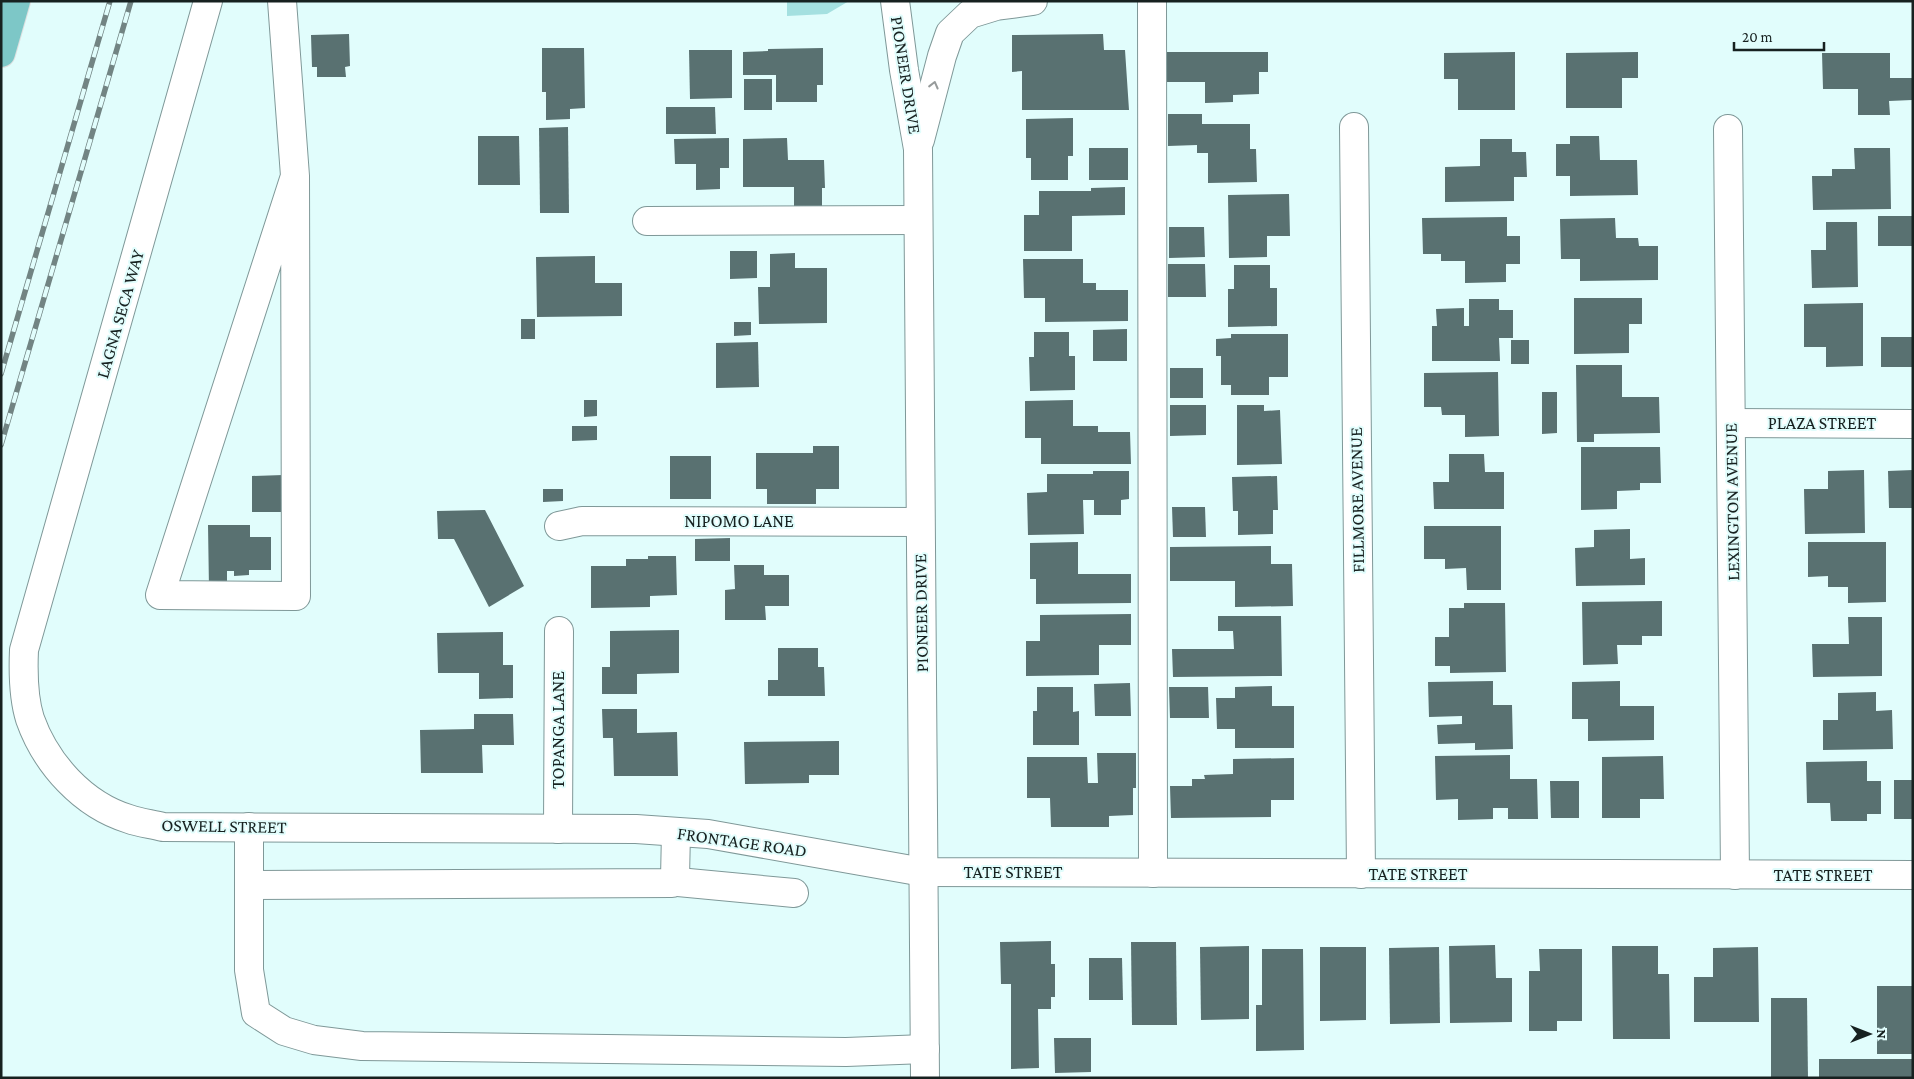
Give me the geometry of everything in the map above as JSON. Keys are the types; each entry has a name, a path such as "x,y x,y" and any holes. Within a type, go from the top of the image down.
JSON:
{"main road":[{"path":"1,53 12,2"}],"street":[{"name":"LAGNA SECA WAY","path":"29,626 118,322 208,1"},
{"path":"282,1 295,176 296,596 160,595 295,176"},
{"name":"PIONEER DRIVE","path":"895,1 904,70 918,149 925,1078"},
{"name":"PIONEER DRIVE","path":"918,149 950,32 970,14 996,6 1033,1"},
{"path":"1152,1 1153,873"},
{"name":"FILLMORE AVENUE","path":"1354,127 1361,874"},
{"name":"LEXINGTON AVENUE","path":"1728,129 1735,875"},
{"path":"647,221 918,220"},
{"name":"PLAZA STREET","path":"1731,423 1913,424"},
{"name":"NIPOMO LANE","path":"559,526 582,521 920,522"},
{"name":"OSWELL STREET","path":"29,626 24,650 23,683 30,718 46,752 69,782 95,803 128,819 163,827 558,829"},
{"name":"TOPANGA LANE","path":"558,829 559,631"},
{"path":"249,827 249,970 256,1012 284,1031 314,1040 362,1046 846,1052 925,1049"},
{"name":"FRONTAGE ROAD","path":"558,829 636,829 708,834 923,872"},
{"path":"249,885 672,882 674,878 676,832"},
{"name":"TATE STREET","path":"923,872 1913,875"},
{"path":"674,878 678,882 794,893"}],"shaded area":[{"path":"787,1 849,1 827,14 787,16"}],"building":[{"path":"349,34 350,66 345,67 346,77 317,77 317,67 312,67 311,35"},
{"path":"1103,34 1104,50 1125,50 1129,110 1022,110 1022,71 1012,72 1012,35"},
{"path":"542,48 584,48 585,108 570,109 570,119 546,120 546,92 542,92"},
{"path":"823,48 823,85 817,85 817,102 776,102 776,75 743,75 743,52 768,51 768,49"},
{"path":"689,50 732,50 732,98 690,99"},
{"path":"1166,52 1268,52 1268,72 1259,72 1259,94 1233,95 1233,102 1205,103 1205,82 1166,82"},
{"path":"1515,52 1515,110 1458,110 1458,79 1444,79 1444,53"},
{"path":"1638,52 1638,78 1622,78 1622,108 1566,108 1566,53"},
{"path":"1822,53 1890,53 1890,78 1912,78 1912,100 1889,101 1890,115 1858,115 1858,89 1823,89"},
{"path":"744,79 772,79 772,110 744,110"},
{"path":"666,107 715,107 716,134 666,134"},
{"path":"1168,114 1202,114 1202,124 1250,124 1250,149 1256,149 1257,182 1208,183 1208,153 1197,153 1197,145 1168,146"},
{"path":"1073,118 1073,156 1068,156 1068,180 1031,180 1031,158 1026,158 1026,119"},
{"path":"568,127 569,213 540,213 539,128"},
{"path":"478,136 519,136 520,185 478,185"},
{"path":"1570,136 1599,136 1600,160 1637,160 1638,195 1570,196 1570,176 1556,176 1556,144 1570,144"},
{"path":"729,138 729,168 720,168 720,189 696,190 696,164 675,164 674,139"},
{"path":"787,138 788,160 824,160 825,188 822,188 822,215 794,216 794,187 743,187 743,139"},
{"path":"1480,139 1512,139 1512,152 1526,152 1527,177 1514,177 1514,201 1445,202 1445,167 1480,166"},
{"path":"1089,148 1128,148 1128,180 1089,180"},
{"path":"1854,148 1890,148 1891,209 1813,210 1812,176 1832,176 1832,169 1855,169"},
{"path":"1125,187 1125,215 1072,216 1072,251 1024,251 1024,215 1039,215 1039,191 1091,191 1091,188"},
{"path":"1289,194 1290,236 1267,236 1267,257 1229,258 1228,195"},
{"path":"1878,216 1913,216 1913,246 1878,246"},
{"path":"1507,217 1507,236 1520,236 1520,264 1506,264 1506,282 1465,283 1465,261 1441,261 1441,254 1423,254 1422,218"},
{"path":"1615,218 1616,238 1638,238 1639,246 1658,246 1658,280 1580,281 1580,259 1561,259 1560,219"},
{"path":"1826,222 1857,222 1858,287 1812,288 1811,250 1826,250"},
{"path":"1169,227 1204,227 1205,257 1169,258"},
{"path":"730,251 757,251 757,278 730,279"},
{"path":"795,253 795,268 827,268 827,323 759,324 758,287 770,287 770,254"},
{"path":"595,256 595,283 622,283 622,316 537,317 536,257"},
{"path":"1023,259 1083,259 1083,283 1096,283 1096,290 1128,290 1128,321 1045,322 1045,298 1024,298"},
{"path":"1168,264 1205,264 1206,297 1168,297"},
{"path":"1234,265 1270,265 1270,288 1277,288 1277,326 1228,327 1228,289 1234,289"},
{"path":"1574,298 1642,298 1642,324 1629,324 1629,353 1574,354"},
{"path":"1469,299 1499,299 1499,310 1513,310 1513,338 1499,338 1500,361 1432,361 1432,326 1437,326 1436,309 1464,308 1464,326 1469,326"},
{"path":"1863,303 1863,366 1826,367 1826,347 1804,347 1804,304"},
{"path":"521,319 535,319 535,339 521,339"},
{"path":"734,322 751,322 751,335 734,336"},
{"path":"1127,329 1127,361 1093,361 1093,330"},
{"path":"1034,332 1069,332 1069,356 1075,356 1075,390 1030,391 1029,357 1034,357"},
{"path":"1231,334 1288,334 1288,377 1269,377 1269,395 1231,395 1231,385 1221,385 1221,356 1216,356 1216,339 1231,338"},
{"path":"1881,337 1913,337 1913,367 1881,367"},
{"path":"1511,340 1529,340 1529,364 1511,364"},
{"path":"758,342 759,387 716,388 716,343"},
{"path":"1576,365 1622,365 1622,397 1659,397 1660,433 1594,434 1594,442 1577,442"},
{"path":"1170,368 1203,368 1203,398 1170,398"},
{"path":"1498,372 1499,436 1465,437 1465,415 1442,415 1441,407 1424,407 1424,373"},
{"path":"1542,392 1557,392 1557,433 1542,434"},
{"path":"584,400 597,400 597,416 584,417"},
{"path":"1073,400 1073,426 1098,426 1098,432 1130,432 1131,464 1041,464 1041,438 1025,438 1025,401"},
{"path":"1170,405 1206,405 1206,435 1170,436"},
{"path":"1237,405 1264,405 1264,411 1280,410 1282,464 1237,465"},
{"path":"572,426 597,426 597,440 572,441"},
{"path":"813,446 839,446 839,489 816,489 816,504 767,504 767,489 756,489 756,453 813,453"},
{"path":"1581,447 1660,447 1661,483 1640,483 1640,490 1617,491 1617,509 1581,510"},
{"path":"1449,454 1484,454 1485,472 1504,472 1504,509 1434,509 1433,482 1449,482"},
{"path":"670,456 711,456 711,499 670,499"},
{"path":"1864,470 1865,533 1805,534 1804,489 1828,489 1828,471"},
{"path":"1913,470 1913,508 1889,508 1888,471"},
{"path":"1093,471 1129,471 1129,499 1121,500 1121,515 1094,515 1094,500 1083,500 1084,534 1028,535 1027,493 1047,492 1047,474 1093,474"},
{"path":"283,475 283,512 252,512 252,476"},
{"path":"1277,476 1278,510 1273,510 1273,534 1238,535 1238,511 1233,511 1232,477"},
{"path":"543,489 563,489 563,501 543,502"},
{"path":"1172,507 1205,507 1206,537 1173,537"},
{"path":"485,510 524,586 489,607 454,539 438,539 437,511"},
{"path":"208,525 250,525 250,537 271,537 271,570 249,570 249,575 234,576 234,571 227,571 227,589 209,589"},
{"path":"1424,526 1501,526 1501,590 1467,590 1466,568 1445,569 1445,559 1424,559"},
{"path":"1630,529 1630,559 1645,558 1645,585 1576,586 1575,548 1594,547 1594,530"},
{"path":"730,538 730,561 695,561 695,539"},
{"path":"1078,542 1078,574 1131,574 1131,603 1036,604 1036,579 1030,579 1030,543"},
{"path":"1808,542 1886,542 1886,602 1848,603 1848,587 1828,587 1828,576 1808,577"},
{"path":"1271,546 1271,564 1292,564 1293,606 1235,607 1235,581 1170,581 1170,547"},
{"path":"648,556 676,556 677,595 650,596 650,607 591,608 591,566 626,566 626,559 648,559"},
{"path":"734,565 764,565 764,575 789,575 789,606 765,606 766,620 725,620 725,590 735,589"},
{"path":"1662,601 1662,636 1642,636 1642,645 1617,645 1618,664 1583,665 1582,602"},
{"path":"1464,603 1505,603 1506,672 1450,673 1450,666 1435,666 1435,637 1449,637 1449,608 1464,608"},
{"path":"1131,614 1131,645 1099,645 1099,675 1026,676 1026,641 1040,641 1040,615"},
{"path":"1218,616 1281,616 1282,676 1173,677 1172,649 1234,649 1233,631 1218,631"},
{"path":"1848,617 1882,617 1882,676 1813,677 1812,644 1849,644"},
{"path":"679,630 679,673 637,674 637,694 602,694 602,667 610,667 610,631"},
{"path":"503,632 503,665 513,665 513,698 479,699 479,673 438,673 437,633"},
{"path":"778,648 818,648 818,667 824,667 825,696 768,696 768,680 778,680"},
{"path":"1493,681 1493,705 1512,705 1513,749 1475,750 1475,743 1438,744 1437,725 1462,724 1462,716 1429,717 1428,682"},
{"path":"1620,681 1620,706 1654,706 1654,740 1588,741 1588,719 1572,719 1572,682"},
{"path":"1130,683 1131,716 1095,716 1094,684"},
{"path":"1272,686 1272,706 1294,706 1294,748 1235,748 1235,729 1217,729 1216,698 1235,698 1235,687"},
{"path":"1037,687 1073,687 1073,712 1079,711 1079,745 1033,745 1033,711 1037,711"},
{"path":"1169,687 1208,687 1209,718 1170,718"},
{"path":"1876,692 1876,711 1892,710 1893,749 1823,750 1823,720 1838,720 1838,693"},
{"path":"602,709 637,709 637,733 677,732 678,776 614,776 613,738 603,738"},
{"path":"474,714 513,714 514,745 482,745 483,773 421,773 420,730 474,729"},
{"path":"839,741 839,775 809,775 809,783 745,784 744,742"},
{"path":"1097,753 1136,753 1136,788 1133,788 1133,815 1109,816 1109,827 1051,827 1050,798 1027,798 1027,757 1087,757 1088,783 1098,783"},
{"path":"1510,755 1510,779 1537,779 1538,819 1508,819 1508,808 1493,808 1493,819 1458,820 1458,799 1436,800 1435,756"},
{"path":"1663,756 1664,799 1640,799 1640,818 1602,818 1602,757"},
{"path":"1294,758 1294,800 1271,800 1271,817 1171,818 1170,786 1192,786 1192,779 1205,779 1204,775 1233,774 1233,759"},
{"path":"1867,761 1867,781 1881,781 1881,814 1867,814 1867,821 1831,821 1830,803 1807,803 1806,762"},
{"path":"1894,780 1913,780 1913,819 1894,819"},
{"path":"1550,781 1579,781 1579,818 1551,818"},
{"path":"1051,941 1051,964 1055,964 1055,997 1051,997 1051,1009 1038,1009 1039,1068 1011,1069 1011,984 1001,984 1000,942"},
{"path":"1131,942 1176,942 1177,1025 1132,1025"},
{"path":"1495,945 1496,978 1512,978 1512,1022 1450,1023 1449,946"},
{"path":"1249,946 1249,1019 1201,1020 1200,947"},
{"path":"1612,946 1658,946 1658,974 1669,974 1670,1039 1613,1039"},
{"path":"1320,947 1366,947 1366,1020 1320,1021"},
{"path":"1439,947 1440,1023 1390,1024 1389,948"},
{"path":"1758,947 1759,1022 1694,1022 1694,977 1713,977 1713,948"},
{"path":"1262,949 1303,949 1304,1050 1256,1051 1256,1005 1262,1005"},
{"path":"1539,949 1582,949 1582,1021 1557,1021 1557,1031 1529,1031 1529,971 1540,971"},
{"path":"1089,958 1122,958 1123,1000 1089,1000"},
{"path":"1877,986 1913,986 1913,1054 1877,1054"},
{"path":"1771,998 1807,998 1808,1078 1771,1078"},
{"path":"1054,1038 1091,1038 1091,1072 1055,1073"},
{"path":"1819,1059 1913,1059 1913,1078 1819,1078"}],"railway":[{"path":"1,374 110,1"},
{"path":"1,445 131,1"}]}
